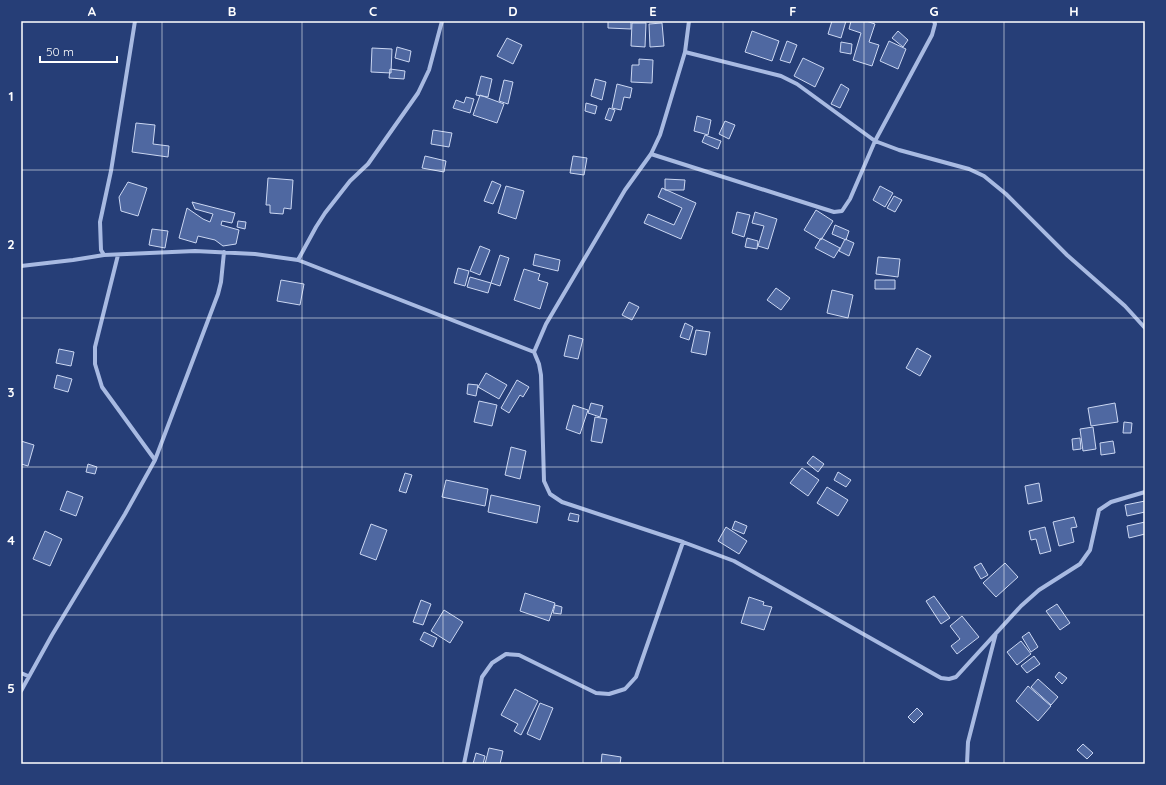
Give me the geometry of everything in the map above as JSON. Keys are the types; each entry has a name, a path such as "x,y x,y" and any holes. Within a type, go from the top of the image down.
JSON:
{"street":[{"path":"104,255 101,250 100,222 111,171 135,21"},
{"path":"298,260 322,218 350,181 368,164 418,93 429,70 442,21"},
{"path":"534,352 546,324 624,190 651,154 660,135 686,52 689,21"},
{"path":"651,154 834,212 842,211 850,199 875,141 932,35 935,24 934,21"},
{"path":"686,52 781,76 797,84 875,141 899,150 968,169 984,176 1006,194 1067,255 1125,306 1145,328"},
{"path":"21,266 104,255 118,256 195,251 255,254 298,260 534,352 540,364 544,481 550,494 562,502 683,542 734,561 941,678 949,679 956,677 1021,606 1039,590 1080,564 1090,550 1099,510 1111,502 1145,492"},
{"path":"21,691 52,634 156,460 218,294 221,282 224,252"},
{"path":"118,256 95,347 95,364 102,387 156,460"},
{"path":"464,764 482,677 492,663 506,654 519,655 596,693 609,694 625,689 636,677 683,542"},
{"path":"967,764 968,742 997,633"},
{"path":"21,673 28,676"}],"building":[{"path":"608,21 631,21 631,29 608,28"},
{"path":"832,21 846,21 841,38 828,34"},
{"path":"851,21 866,21 875,24 869,42 879,45 872,66 853,60 861,33 849,29"},
{"path":"632,23 646,23 645,47 631,46"},
{"path":"662,23 664,46 650,47 649,24"},
{"path":"752,31 779,41 772,61 745,52"},
{"path":"898,31 908,40 903,47 892,38"},
{"path":"507,38 522,45 513,64 497,56"},
{"path":"787,41 797,45 790,63 780,60"},
{"path":"889,41 906,49 898,69 880,61"},
{"path":"841,42 852,44 851,54 840,52"},
{"path":"397,47 411,51 409,62 395,58"},
{"path":"372,48 392,49 391,73 371,72"},
{"path":"803,58 824,68 815,87 794,76"},
{"path":"639,59 653,60 652,83 631,82 632,65 639,65"},
{"path":"390,69 405,71 404,79 389,78"},
{"path":"481,76 492,79 488,97 476,95"},
{"path":"595,79 606,82 602,100 591,96"},
{"path":"504,80 513,82 508,104 499,101"},
{"path":"617,84 632,88 630,98 624,97 621,110 612,108"},
{"path":"841,84 849,89 840,108 831,104"},
{"path":"480,95 504,104 497,123 473,115"},
{"path":"466,97 474,99 470,113 453,108 456,100 464,103"},
{"path":"586,103 597,106 595,114 585,111"},
{"path":"609,108 615,110 611,121 605,119"},
{"path":"697,116 711,120 708,135 694,131"},
{"path":"725,121 735,125 729,139 719,134"},
{"path":"136,123 155,125 153,144 169,146 168,157 132,152"},
{"path":"433,130 452,133 449,147 431,144"},
{"path":"705,135 721,141 718,149 702,142"},
{"path":"425,156 446,161 444,172 422,168"},
{"path":"573,156 587,158 584,175 570,173"},
{"path":"268,178 293,180 291,209 284,208 283,214 270,213 270,205 266,205"},
{"path":"665,179 685,180 684,190 665,190"},
{"path":"492,181 501,185 493,204 484,201"},
{"path":"128,182 147,188 138,216 121,211 119,197"},
{"path":"506,186 524,191 516,219 498,213"},
{"path":"880,186 893,193 885,207 873,200"},
{"path":"662,188 696,203 681,239 644,223 648,214 674,225 682,208 658,197"},
{"path":"894,196 902,200 895,212 887,208"},
{"path":"192,202 235,213 232,223 222,221 221,225 239,230 236,244 223,246 215,240 198,236 196,243 179,238 187,208 210,222 213,214 195,209"},
{"path":"816,210 833,221 821,240 804,230"},
{"path":"737,212 750,215 744,237 732,233"},
{"path":"755,212 777,219 768,249 758,246 764,226 752,223"},
{"path":"238,221 246,222 245,229 237,227"},
{"path":"835,225 849,231 846,240 832,234"},
{"path":"152,229 168,231 165,248 149,245"},
{"path":"747,238 758,241 757,249 745,247"},
{"path":"821,238 840,248 834,258 815,248"},
{"path":"845,239 854,243 849,256 839,251"},
{"path":"480,246 490,250 480,275 470,271"},
{"path":"535,254 560,260 558,271 533,265"},
{"path":"500,255 509,258 500,286 491,283"},
{"path":"878,257 900,259 898,277 876,274"},
{"path":"458,268 469,271 465,286 454,283"},
{"path":"524,269 540,274 538,280 548,283 540,309 514,300"},
{"path":"470,277 491,283 488,293 467,287"},
{"path":"281,280 304,284 300,305 277,301"},
{"path":"875,280 895,280 895,289 875,289"},
{"path":"776,288 790,298 781,310 767,300"},
{"path":"832,290 853,295 848,318 827,313"},
{"path":"629,302 639,307 632,320 622,315"},
{"path":"685,323 693,327 689,340 680,337"},
{"path":"696,330 710,332 706,355 691,352"},
{"path":"569,335 583,339 578,359 564,356"},
{"path":"917,348 931,356 920,376 906,368"},
{"path":"59,349 74,352 71,366 56,363"},
{"path":"486,373 507,385 499,399 478,387"},
{"path":"57,375 72,379 68,392 54,388"},
{"path":"517,380 529,387 523,397 520,395 509,413 501,408"},
{"path":"468,384 478,385 476,396 467,394"},
{"path":"479,401 497,405 492,426 474,422"},
{"path":"591,403 603,406 600,417 588,413"},
{"path":"1115,403 1118,422 1091,426 1088,408"},
{"path":"573,405 588,410 580,434 566,429"},
{"path":"595,417 607,419 602,443 591,441"},
{"path":"1124,422 1132,423 1131,433 1123,433"},
{"path":"1093,427 1096,449 1083,451 1080,429"},
{"path":"1080,438 1081,449 1073,450 1072,439"},
{"path":"21,441 34,445 28,466 21,464"},
{"path":"1113,441 1115,453 1101,455 1100,443"},
{"path":"511,447 526,451 520,479 505,475"},
{"path":"813,456 824,464 818,472 807,463"},
{"path":"88,464 97,467 95,474 86,472"},
{"path":"802,468 819,480 808,496 790,483"},
{"path":"838,472 851,480 846,487 834,480"},
{"path":"405,473 412,475 406,493 399,491"},
{"path":"446,480 488,489 485,506 442,497"},
{"path":"1039,483 1042,501 1028,504 1025,486"},
{"path":"827,487 848,500 838,516 817,503"},
{"path":"67,491 83,497 76,516 60,510"},
{"path":"491,495 540,506 537,523 488,512"},
{"path":"1145,501 1145,512 1127,516 1125,505"},
{"path":"570,513 579,515 578,522 568,520"},
{"path":"1074,517 1077,527 1071,528 1074,542 1059,546 1053,522"},
{"path":"735,521 747,526 744,534 732,529"},
{"path":"1145,522 1145,534 1129,538 1127,526"},
{"path":"371,524 387,530 376,560 360,554"},
{"path":"726,527 747,541 739,554 718,541"},
{"path":"1045,527 1051,551 1040,554 1036,539 1031,540 1029,531"},
{"path":"45,531 62,539 50,566 33,559"},
{"path":"981,563 988,575 981,579 974,567"},
{"path":"1005,563 1018,577 996,597 983,583"},
{"path":"525,593 555,603 549,621 520,611"},
{"path":"934,596 950,618 941,624 926,601"},
{"path":"749,597 764,602 763,605 772,607 764,630 741,623"},
{"path":"421,600 431,604 423,625 413,622"},
{"path":"1057,604 1070,623 1060,630 1046,611"},
{"path":"555,605 562,607 561,614 553,613"},
{"path":"444,610 463,622 450,643 431,631"},
{"path":"962,616 979,637 957,654 951,646 960,639 950,626"},
{"path":"424,632 437,638 433,647 420,640"},
{"path":"1029,632 1038,647 1031,652 1022,637"},
{"path":"1021,641 1031,654 1017,665 1007,652"},
{"path":"1034,656 1040,664 1027,673 1021,666"},
{"path":"1059,672 1067,678 1062,684 1055,677"},
{"path":"1038,679 1058,697 1051,705 1031,687"},
{"path":"1028,686 1051,706 1038,721 1016,701"},
{"path":"515,689 538,701 521,735 514,731 518,724 501,715"},
{"path":"540,703 553,708 540,740 527,734"},
{"path":"917,708 923,714 914,723 908,717"},
{"path":"1083,744 1093,753 1087,759 1077,750"},
{"path":"489,748 503,751 500,764 485,764"},
{"path":"476,753 485,756 483,764 473,764"},
{"path":"602,754 621,757 620,764 601,764"}]}
